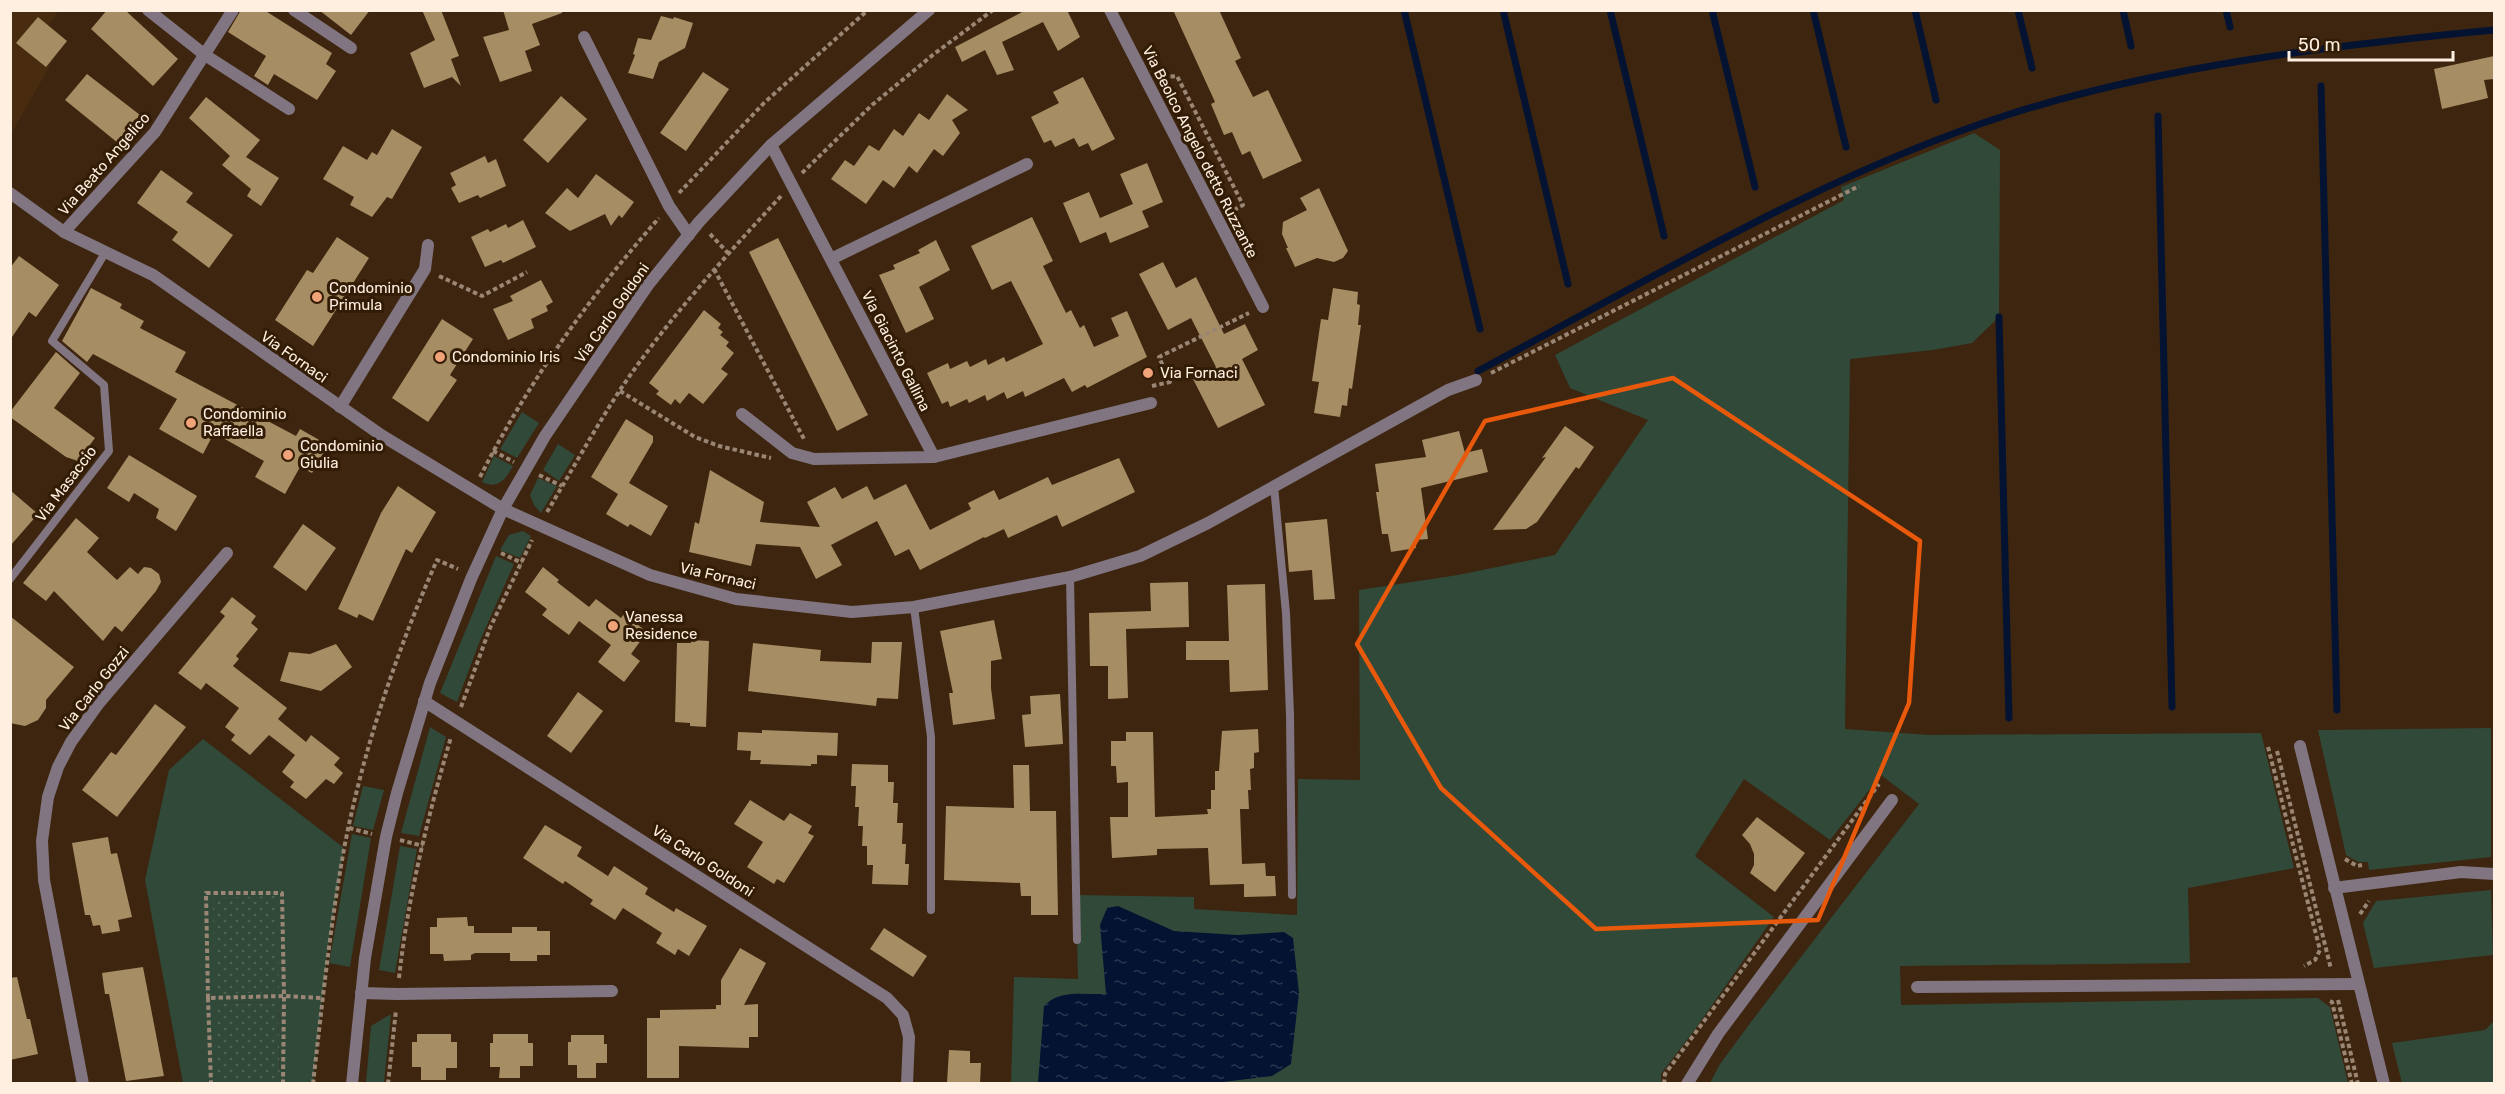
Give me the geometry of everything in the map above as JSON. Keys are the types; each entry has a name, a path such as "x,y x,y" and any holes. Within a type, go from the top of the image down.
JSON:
{"street":[{"path":"148,10 206,55 289,109"},
{"name":"Via Beato Angelico","path":"64,232 155,132 233,10"},
{"path":"294,10 351,48"},
{"name":"Via Carlo Goldoni","path":"352,1083 361,993 386,837 424,701 471,579 503,508 544,436 648,285 689,235 771,145 929,10"},
{"name":"Via Beolco Angelo detto Ruzzante","path":"1110,10 1263,307"},
{"path":"584,37 669,206 689,235"},
{"name":"Via Giacinto Gallina","path":"771,145 934,457"},
{"path":"831,259 1027,164"},
{"name":"Via Fornaci","path":"10,193 64,232 153,274 381,435 503,508 650,575 736,598 852,612 914,607 1070,577 1140,556 1208,523 1448,390 1476,380"},
{"path":"340,407 425,269 428,245"},
{"path":"742,414 792,453 814,459 934,457 1151,403"},
{"name":"Via Carlo Gozzi","path":"83,1083 44,880 42,841 48,797 58,767 70,742 99,703 227,553"},
{"name":"Via Carlo Goldoni","path":"424,701 887,998 903,1015 909,1037 907,1083"},
{"path":"2300,746 2384,1083"},
{"path":"1687,1083 1718,1034 1892,800"},
{"path":"2334,888 2461,872 2494,874"},
{"path":"1917,987 2358,984"},
{"path":"361,993 612,991"}],"lane":[{"name":"Via Masaccio","path":"10,579 109,451 104,385 52,341 105,253"},
{"path":"1274,486 1286,613 1292,895"},
{"path":"1070,577 1077,940"},
{"path":"914,607 931,737 931,910"}],"path":[{"path":"792,183 872,105 934,54 993,10"},
{"path":"1159,78 1177,76 1244,205 1228,213"},
{"path":"1476,380 1859,186"},
{"path":"388,1083 403,944 423,846 436,789 456,720 490,628 540,524 620,391 658,337 728,253 783,194 788,204"},
{"path":"706,230 728,253"},
{"path":"425,269 482,296 527,272"},
{"path":"714,270 809,448"},
{"path":"1147,387 1170,382 1159,357 1263,307"},
{"path":"493,450 516,463"},
{"path":"532,472 562,486"},
{"path":"491,549 522,563"},
{"path":"2268,747 2320,950 2315,960 2306,966 2294,966"},
{"path":"2277,751 2358,1083"},
{"path":"1664,1083 1665,1074 1879,784"},
{"path":"349,828 375,834"},
{"path":"399,840 423,846"},
{"path":"211,1083 206,893 282,893 285,996 283,1083"},
{"path":"208,998 285,996 322,998"},
{"path":"2323,999 2332,1002 2352,1083"}],"highlighted area":[{"path":"1673,378 1920,541 1909,703 1818,920 1596,929 1441,788 1357,644 1485,421"}],"shaded area":[{"path":"11,11 58,11 35,45 56,55 11,134"}],"green space":[{"path":"1974,133 2000,150 1999,317 1972,343 1933,350 1850,359 1845,729 1929,735 2261,733 2294,868 2188,888 2190,963 1900,966 1901,1005 2318,998 2330,1007 2348,1083 1710,1083 1720,1064 1754,1018 1919,804 1881,775 1830,840 1744,779 1695,856 1774,917 1661,1074 1661,1083 1011,1084 1014,977 1078,979 1076,895 1194,897 1194,909 1297,915 1298,779 1360,780 1359,590 1458,575 1555,555 1648,420 1570,388 1555,355 1844,200 1841,187"},
{"path":"522,412 539,423 517,458 500,449"},
{"path":"558,444 575,455 559,481 543,470"},
{"path":"494,456 513,466 501,482 493,485 482,482"},
{"path":"538,478 557,486 541,513 534,505 530,495"},
{"path":"523,531 531,536 520,558 500,550 509,535"},
{"path":"496,556 514,564 479,643 457,702 440,693"},
{"path":"430,727 446,737 419,836 401,833"},
{"path":"2491,728 2491,857 2369,870 2368,862 2358,862 2346,855 2318,730"},
{"path":"203,739 344,848 327,954 313,1083 280,1083 278,1002 216,1003 216,1083 183,1083 145,880 169,770"},
{"path":"363,786 384,790 373,830 353,826"},
{"path":"352,834 371,838 350,967 329,963"},
{"path":"400,846 417,849 395,973 379,970"},
{"path":"2491,890 2493,955 2374,968 2363,923 2376,901"},
{"path":"277,896 279,992 215,994 213,898"},
{"path":"278,1002 280,1083 216,1083 215,1003"},
{"path":"391,1014 384,1083 366,1083 371,1026"},
{"path":"2494,1021 2494,1083 2402,1083 2392,1043 2485,1030"}],"water":[{"path":"1118,906 1174,931 1238,935 1284,932 1293,938 1299,993 1291,1064 1272,1076 1215,1083 1038,1083 1044,1006 1064,995 1106,994 1100,925 1107,908"}],"building":[{"path":"107,10 125,10 178,59 153,86 91,29"},
{"path":"241,10 264,10 332,53 326,64 336,71 317,100 274,74 268,85 254,76 266,56 228,32"},
{"path":"319,10 370,10 351,35"},
{"path":"422,10 441,10 459,56 451,59 461,86 452,77 424,88 410,53 435,40"},
{"path":"503,10 562,10 562,13 532,24 540,45 525,51 532,71 500,82 483,37 509,30"},
{"path":"1026,10 1067,10 1080,37 1058,51 1043,22 1002,42 1014,70 997,75 985,50 962,62 955,47"},
{"path":"1173,10 1219,10 1241,58 1235,61 1253,97 1268,90 1302,161 1263,179 1250,151 1242,155 1232,132 1224,135 1211,104 1215,102"},
{"path":"661,16 673,19 674,17 693,23 685,48 659,62 653,79 628,73 638,38 651,40"},
{"path":"38,17 67,41 46,67 16,43"},
{"path":"2494,56 2494,79 2484,80 2488,98 2442,109 2434,69"},
{"path":"703,72 729,89 686,151 660,133"},
{"path":"87,74 140,115 118,143 65,100"},
{"path":"1083,77 1115,139 1092,151 1088,143 1079,147 1074,138 1055,147 1051,140 1044,143 1031,117 1059,103 1053,92"},
{"path":"947,94 968,110 952,120 960,133 943,156 934,149 917,173 909,166 894,188 883,180 866,204 831,179 845,160 854,166 869,145 879,151 894,129 903,136 919,113 929,120"},
{"path":"561,96 587,119 548,163 523,140"},
{"path":"206,97 260,140 246,157 279,178 261,206 247,196 251,189 222,165 230,156 189,118"},
{"path":"392,129 422,147 392,199 387,197 372,217 350,205 354,197 323,179 343,146 367,160 372,152 377,155"},
{"path":"485,156 488,163 496,159 506,186 480,198 478,195 459,203 451,188 456,185 450,173"},
{"path":"1147,163 1163,202 1142,211 1149,227 1110,243 1106,232 1080,243 1063,203 1089,192 1100,218 1133,204 1120,174"},
{"path":"161,170 193,193 186,202 233,235 209,268 172,240 178,232 137,203"},
{"path":"596,174 634,202 622,218 619,215 611,226 605,214 570,231 545,213 567,188 578,198"},
{"path":"1319,188 1348,251 1343,258 1334,262 1317,258 1295,267 1282,234 1283,222 1307,210 1300,198"},
{"path":"1032,217 1053,261 1043,266 1066,313 1071,310 1080,328 1084,325 1094,347 1119,336 1111,318 1127,311 1147,357 1087,388 1085,385 1072,392 1064,378 1025,397 1023,391 1007,399 1004,392 987,401 985,395 969,403 967,399 950,407 948,401 942,404 927,373 948,363 950,369 967,361 970,367 986,359 988,365 1004,357 1006,362 1043,344 1011,281 992,290 971,246"},
{"path":"523,220 536,247 503,263 501,260 485,267 471,237 488,229 490,232 506,224 508,228"},
{"name":"Condominio Primula","path":"337,237 369,258 313,346 275,320 307,270 313,273"},
{"path":"778,238 868,415 837,431 749,252"},
{"path":"936,240 950,270 919,287 934,319 906,333 879,275 895,269 893,265 920,253 918,250"},
{"path":"19,256 59,285 36,317 29,312 10,340 10,268"},
{"path":"1163,262 1176,288 1196,277 1224,334 1245,324 1258,350 1242,359 1265,405 1218,428 1193,379 1216,367 1191,318 1168,330 1139,274"},
{"path":"541,280 553,302 546,306 548,311 531,319 534,328 508,340 493,309 513,301 510,296"},
{"path":"91,288 122,304 120,308 144,321 140,328 186,352 175,372 296,436 300,429 328,445 312,473 300,467 285,494 255,477 264,461 214,433 203,454 159,429 177,399 93,354 87,362 62,341"},
{"path":"1333,288 1358,292 1357,304 1360,305 1358,325 1361,325 1352,389 1349,388 1347,406 1342,405 1340,417 1314,413 1319,382 1312,381 1321,319 1328,320"},
{"path":"704,310 721,324 718,328 723,332 720,335 729,342 726,346 734,353 721,369 728,374 703,404 689,393 680,404 675,399 671,405 656,394 659,391 649,383"},
{"name":"Condominio Iris","path":"442,319 473,339 450,375 457,380 428,422 392,398"},
{"path":"56,352 80,373 54,408 95,438 78,461 66,457 10,417 10,412"},
{"path":"626,419 653,436 653,442 629,483 668,506 651,536 630,524 628,527 606,514 618,494 591,477"},
{"path":"1565,426 1594,447 1579,469 1576,467 1537,522 1526,529 1493,530 1546,457 1542,458"},
{"path":"1459,431 1465,453 1482,449 1488,472 1421,488 1428,539 1415,540 1416,548 1391,552 1388,534 1382,534 1375,464 1426,457 1422,440"},
{"path":"129,455 197,496 176,531 156,518 159,509 134,493 129,502 107,488"},
{"path":"1119,458 1135,492 1062,527 1057,515 1008,538 1004,529 920,570 909,549 895,556 877,521 831,545 842,565 816,579 800,547 756,544 751,566 689,552 695,522 699,524 710,470 764,502 760,522 820,527 807,502 835,487 842,499 867,486 874,500 906,484 930,530 971,509 968,503 994,490 999,500 1048,477 1052,485"},
{"path":"398,486 436,512 412,553 406,549 373,621 359,614 357,618 338,609 381,513"},
{"path":"10,490 38,514 10,546"},
{"path":"76,518 99,538 87,552 117,580 130,567 138,574 144,567 151,568 159,574 161,582 122,632 115,626 103,641 54,591 46,601 23,583"},
{"path":"1327,519 1335,599 1314,600 1312,570 1289,572 1285,523"},
{"path":"303,524 336,548 306,591 273,567"},
{"name":"Vanessa Residence","path":"543,567 559,580 557,582 589,607 596,599 621,618 624,614 647,632 631,654 640,661 624,682 598,662 611,645 579,621 569,635 542,615 547,609 525,592"},
{"path":"1188,582 1189,627 1126,629 1128,698 1108,699 1108,666 1090,666 1089,613 1151,611 1150,583"},
{"path":"1265,584 1268,690 1230,692 1229,660 1186,660 1186,641 1229,641 1227,585"},
{"path":"232,597 256,616 251,623 258,629 236,656 239,659 233,666 287,708 278,719 306,742 311,735 340,758 334,765 343,773 334,784 326,779 306,799 290,787 294,782 282,772 295,755 269,735 250,755 231,740 235,735 225,727 239,708 206,683 201,690 178,673 225,616 220,612"},
{"path":"10,616 74,667 46,700 46,708 38,720 25,726 10,723"},
{"path":"994,620 1002,659 991,661 991,688 995,719 953,725 949,693 953,693 940,631"},
{"path":"691,640 709,641 706,727 675,722 677,643 691,643"},
{"path":"872,642 902,642 898,699 877,698 876,706 748,691 753,643 821,650 820,661 871,663"},
{"path":"336,644 352,667 321,691 280,681 289,652 310,654"},
{"path":"578,692 603,711 571,753 547,736"},
{"path":"1060,694 1063,744 1025,747 1022,715 1031,714 1030,696"},
{"path":"155,704 186,727 117,817 82,790 111,752 116,755"},
{"path":"1258,729 1259,752 1254,753 1254,768 1250,769 1249,809 1240,809 1242,864 1265,863 1266,876 1275,876 1276,896 1244,897 1244,884 1210,885 1208,848 1157,849 1157,855 1112,858 1110,817 1128,817 1128,782 1117,783 1116,766 1111,766 1111,741 1126,741 1126,732 1153,732 1155,817 1208,814 1207,809 1211,809 1211,790 1215,790 1215,771 1219,771 1222,731"},
{"path":"762,730 838,733 837,756 817,755 817,764 811,764 811,766 760,764 761,760 750,760 751,751 737,750 738,732 762,733"},
{"path":"852,764 888,765 888,782 894,782 893,803 898,803 897,823 903,823 902,844 906,844 905,864 909,864 908,885 872,884 873,865 867,865 867,846 862,846 863,826 858,826 859,807 855,807 856,786 851,786"},
{"path":"1013,765 1029,765 1030,811 1056,811 1058,915 1031,915 1031,896 1021,896 1020,883 944,880 946,806 1014,808"},
{"path":"750,800 784,821 790,813 812,826 808,833 814,836 784,883 777,879 774,884 747,867 763,842 734,824"},
{"path":"1757,817 1805,853 1775,892 1750,873 1754,865 1754,854 1750,844 1742,835"},
{"path":"545,825 582,847 577,856 608,876 614,866 648,888 645,894 674,912 676,908 707,926 689,956 678,949 675,955 656,943 662,933 623,908 615,920 590,904 593,900 565,881 563,884 523,858"},
{"path":"108,837 111,854 117,853 132,917 118,920 120,931 102,934 100,925 93,926 90,915 85,915 72,843"},
{"path":"467,917 468,926 474,926 474,933 512,933 512,927 537,927 537,931 550,931 550,955 537,955 537,961 510,961 510,953 475,953 471,955 471,960 444,961 443,954 430,954 430,927 437,927 437,918"},
{"path":"884,928 927,956 913,977 870,949"},
{"path":"740,948 766,963 744,1005 758,1004 758,1037 749,1037 749,1048 679,1046 679,1078 647,1078 647,1018 660,1018 660,1010 716,1009 716,1005 721,1005 721,980"},
{"path":"143,967 164,1076 126,1081 109,994 105,994 102,973"},
{"path":"17,977 38,1054 10,1060 10,978"},
{"path":"417,1034 451,1034 451,1042 457,1042 457,1068 446,1068 446,1080 421,1080 421,1067 412,1067 412,1042 417,1042"},
{"path":"493,1034 528,1034 528,1043 533,1043 533,1066 520,1066 520,1078 499,1078 500,1067 490,1067 490,1043 493,1043"},
{"path":"571,1035 604,1035 604,1044 607,1044 607,1063 596,1063 596,1078 577,1078 577,1065 568,1065 568,1042 571,1042"},
{"path":"949,1050 970,1051 970,1063 981,1063 980,1083 947,1083"}],"waterway":[{"path":"1404,10 1480,329"},
{"path":"1503,10 1568,284"},
{"path":"1610,10 1664,236"},
{"path":"1712,10 1755,187"},
{"path":"1813,10 1846,147"},
{"path":"1915,10 1936,100"},
{"path":"2018,10 2032,68"},
{"path":"2123,10 2131,46"},
{"path":"2226,10 2230,27"},
{"path":"1478,371 1737,231 1804,198 1938,139 2007,115 2125,83 2248,60 2372,43 2494,30"},
{"path":"2321,86 2337,710"},
{"path":"2158,116 2172,707"},
{"path":"1999,317 2009,718"}],"place":[{"name":"Condominio Primula","path":"317,297"},
{"name":"Condominio Iris","path":"440,357"},
{"name":"Via Fornaci","path":"1148,373"},
{"name":"Condominio Raffaella","path":"191,423"},
{"name":"Condominio Giulia","path":"288,455"},
{"name":"Vanessa Residence","path":"613,626"}]}
